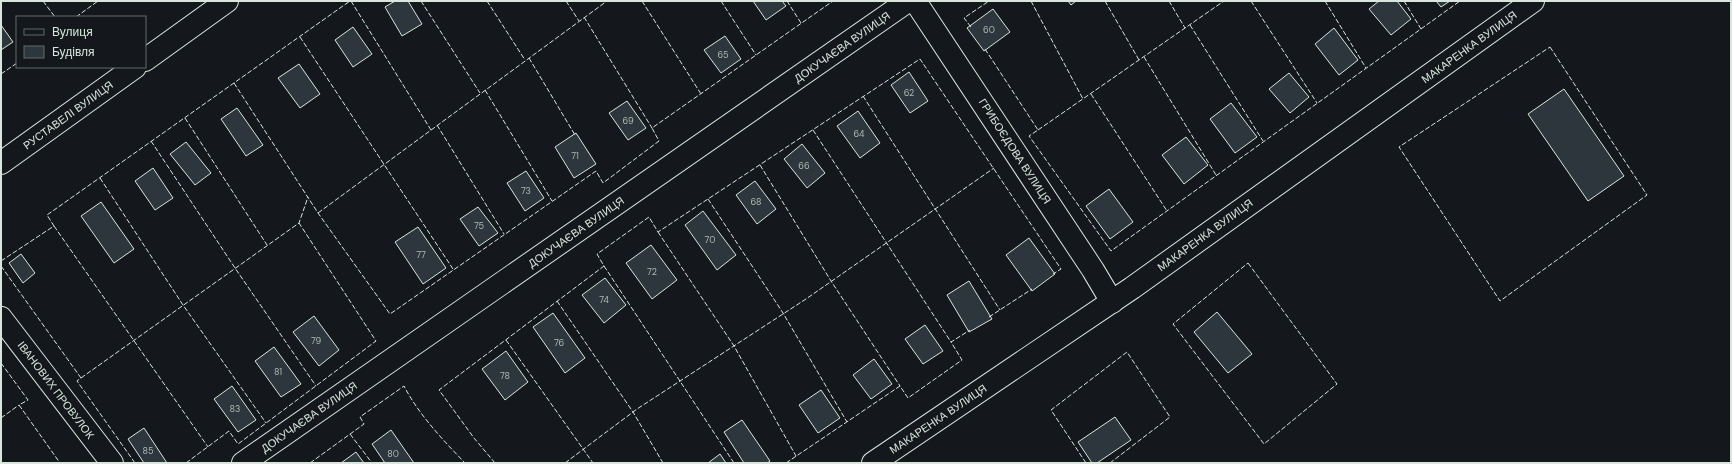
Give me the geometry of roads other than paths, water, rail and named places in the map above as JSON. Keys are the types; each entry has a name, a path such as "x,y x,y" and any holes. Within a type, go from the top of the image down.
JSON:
{"street":[{"path":"146,59 228,1"},
{"name":"ДОКУЧАЄВА ВУЛИЦЯ","path":"243,463 908,1"},
{"name":"ГРИБОЄДОВА ВУЛИЦЯ","path":"916,1 1093,270 1112,302"},
{"name":"МАКАРЕНКА ВУЛИЦЯ","path":"873,463 1112,302 1533,1"},
{"name":"РУСТАВЕЛІ ВУЛИЦЯ","path":"1,163 134,68"},
{"name":"ІВАНОВИХ ПРОВУЛОК","path":"1,318 112,463"}]}
